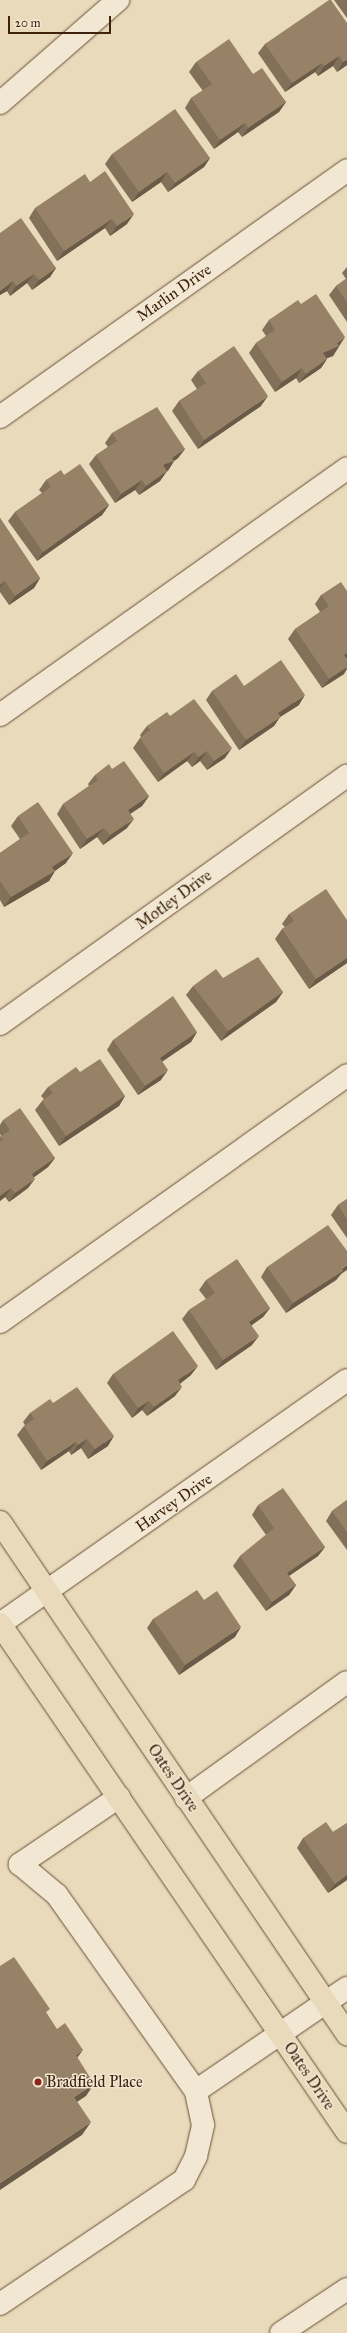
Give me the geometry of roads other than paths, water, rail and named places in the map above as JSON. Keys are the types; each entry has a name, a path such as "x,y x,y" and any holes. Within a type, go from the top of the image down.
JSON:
{"main road":[{"name":"Oates Drive","path":"0,1522 347,2034"},
{"name":"Oates Drive","path":"0,1624 347,2132"}],"street":[{"path":"0,103 118,0"},
{"name":"Marlin Drive","path":"0,417 347,170"},
{"path":"0,715 347,468"},
{"name":"Motley Drive","path":"0,1024 347,776"},
{"path":"0,1322 347,1075"},
{"name":"Harvey Drive","path":"0,1624 47,1593 347,1380"},
{"path":"186,1798 347,1682"},
{"path":"0,2304 184,2180 196,2156 203,2125 196,2091 57,1896 20,1864 119,1797"},
{"path":"196,2091 281,2035 347,1988"},
{"path":"281,2333 347,2289"}],"place":[{"name":"Bradfield Place","path":"38,2082"}]}
